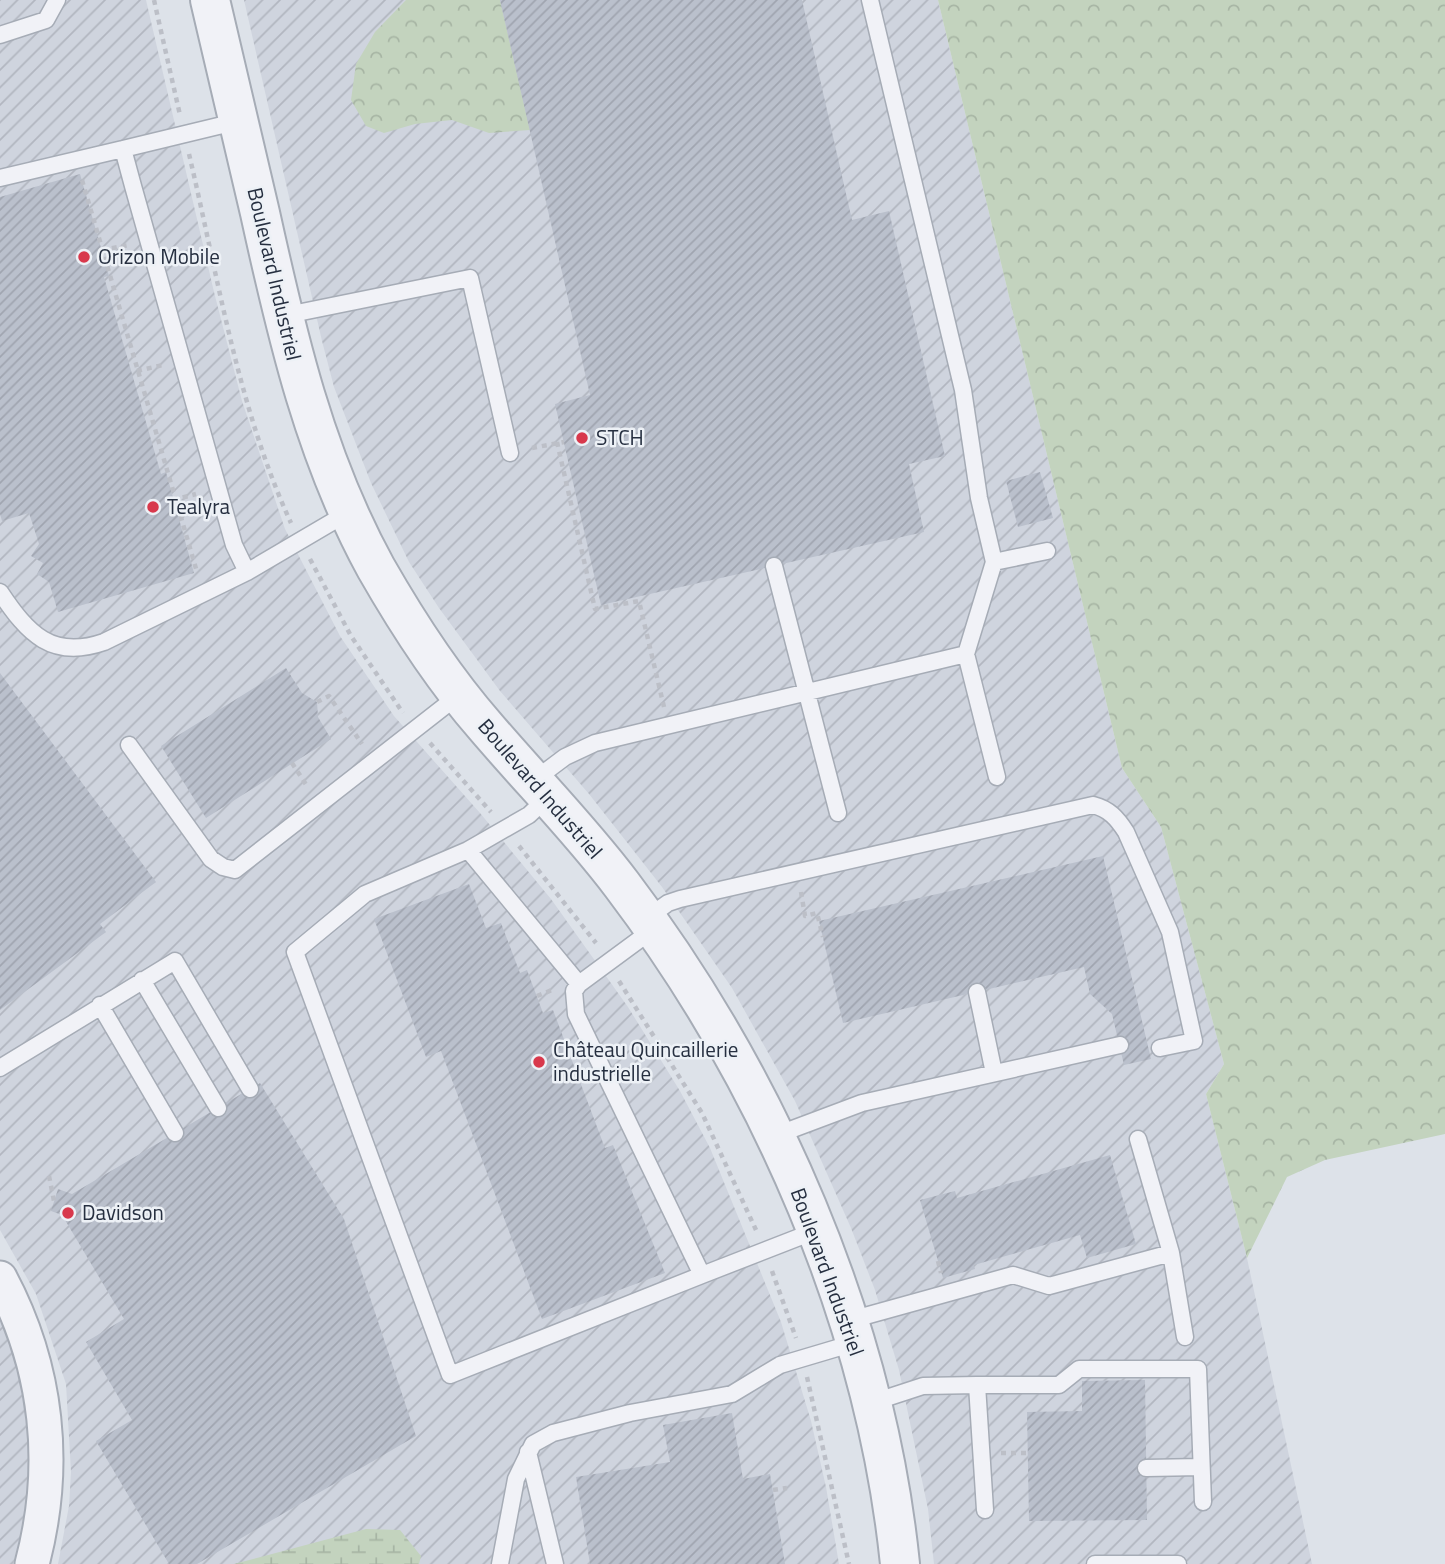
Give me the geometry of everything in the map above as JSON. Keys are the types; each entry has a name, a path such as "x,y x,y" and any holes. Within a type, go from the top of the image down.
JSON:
{"street":[{"name":"Boulevard Industriel","path":"210,0 282,316 309,414 349,512 393,597 459,695 593,850 651,923 718,1028 774,1136 815,1231 850,1332 871,1403 887,1474 900,1564"},
{"path":"0,1278 22,1323 32,1354 43,1410 47,1478 40,1535 32,1564"}],"lane":[{"path":"0,35 46,20 57,0"},
{"path":"870,0 963,390 979,498 994,562 965,654 997,777"},
{"path":"0,178 239,121"},
{"path":"123,149 230,534 247,572"},
{"path":"282,316 470,278 510,453"},
{"path":"0,592 18,618 33,633 64,649 81,650 104,642 247,572 349,512"},
{"path":"994,562 1047,551"},
{"path":"774,566 838,813"},
{"path":"815,1231 450,1375 295,952 365,894 468,850 530,815 540,790 565,757 595,743 965,654"},
{"path":"129,745 211,859 223,867 235,870 459,695"},
{"path":"702,1275 576,1014 574,991 579,984 651,923 668,903 1093,805 1116,817 1126,832 1170,932 1194,1041 1160,1048"},
{"path":"468,850 579,984"},
{"path":"0,1068 175,961 250,1089"},
{"path":"142,980 218,1108"},
{"path":"977,992 994,1073"},
{"path":"100,1005 175,1133"},
{"path":"774,1136 862,1103 1119,1045"},
{"path":"1138,1139 1171,1253 1185,1337"},
{"path":"500,1564 516,1479 533,1444 553,1433 681,1402 732,1394 780,1365 923,1297 1013,1275 1049,1286 1171,1253"},
{"path":"871,1403 922,1386 1059,1385 1079,1369 1198,1369 1203,1502"},
{"path":"977,1385 985,1510"},
{"path":"528,1452 555,1564"},
{"path":"1146,1468 1201,1467"},
{"path":"1096,1564 1178,1564"}],"path":[{"path":"154,0 180,114"},
{"path":"190,158 253,420 289,520"},
{"path":"80,174 194,573"},
{"path":"557,442 595,609 639,601 663,702"},
{"path":"535,447 564,442"},
{"path":"311,561 351,636 402,711"},
{"path":"317,702 329,696 353,731"},
{"path":"429,741 493,815"},
{"path":"292,763 297,771"},
{"path":"519,846 596,942"},
{"path":"805,916 817,913 823,937"},
{"path":"620,982 702,1113 757,1234"},
{"path":"537,996 551,990"},
{"path":"49,1176 54,1201"},
{"path":"938,1261 941,1272"},
{"path":"772,1273 792,1323"},
{"path":"814,1402 849,1564"},
{"path":"1020,1452 1028,1453"},
{"path":"773,1490 787,1488"}],"shaded area":[{"path":"0,0 146,0 242,401 285,529 340,636 394,716 480,813 551,899 628,1007 680,1091 710,1148 781,1322 811,1421 839,1564 58,1564 69,1506 71,1472 66,1384 36,1294 0,1230"},
{"path":"244,0 938,0 1122,768 1161,827 1224,1064 1206,1094 1247,1258 1312,1564 934,1564 928,1509 899,1370 875,1290 795,1101 732,988 662,887 589,794 500,691 439,608 409,562 371,483 334,387"},
{"path":"0,1305 23,1377 30,1439 28,1508 13,1564 0,1564"}],"green space":[{"path":"406,0 500,0 530,130 489,133 452,120 415,124 384,133 366,126 351,100 356,64 375,32"},
{"path":"938,0 1445,0 1445,1134 1325,1160 1287,1177 1247,1258 1206,1094 1224,1064 1161,827 1122,768"},
{"path":"366,1529 400,1530 421,1556 419,1564 234,1564"}],"building":[{"path":"500,0 802,0 852,220 889,211 945,456 909,464 924,532 601,605 555,404 590,395"},
{"path":"80,174 109,276 104,277 161,474 166,472 194,573 58,612 49,582 37,574 43,563 31,556 39,544 29,513 2,521 0,514 0,197"},
{"path":"1040,472 1053,518 1018,527 1006,481"},
{"path":"286,668 302,693 317,702 318,717 331,739 206,818 161,746"},
{"path":"0,673 156,882 100,924 106,932 0,1010"},
{"path":"1103,856 1151,1059 1124,1065 1112,1014 1090,994 1084,967 843,1023 819,921"},
{"path":"469,884 486,928 501,923 520,973 527,970 543,1013 553,1010 605,1148 613,1145 665,1273 542,1319 441,1051 426,1057 374,919"},
{"path":"260,1083 344,1219 416,1436 197,1564 169,1564 96,1441 132,1420 86,1342 124,1319 62,1215 51,1211 58,1189 72,1194"},
{"path":"1110,1155 1136,1244 1087,1258 1080,1235 974,1265 975,1269 943,1278 920,1200 955,1191 957,1198"},
{"path":"1145,1380 1147,1520 1029,1521 1027,1412 1082,1411 1082,1381"},
{"path":"732,1413 743,1479 770,1474 785,1564 590,1564 576,1477 670,1462 663,1425"}],"place":[{"name":"Orizon Mobile","path":"84,257"},
{"name":"STCH","path":"582,438"},
{"name":"Tealyra","path":"153,507"},
{"name":"Château Quincaillerie industrielle","path":"539,1062"},
{"name":"Davidson","path":"68,1213"}]}
